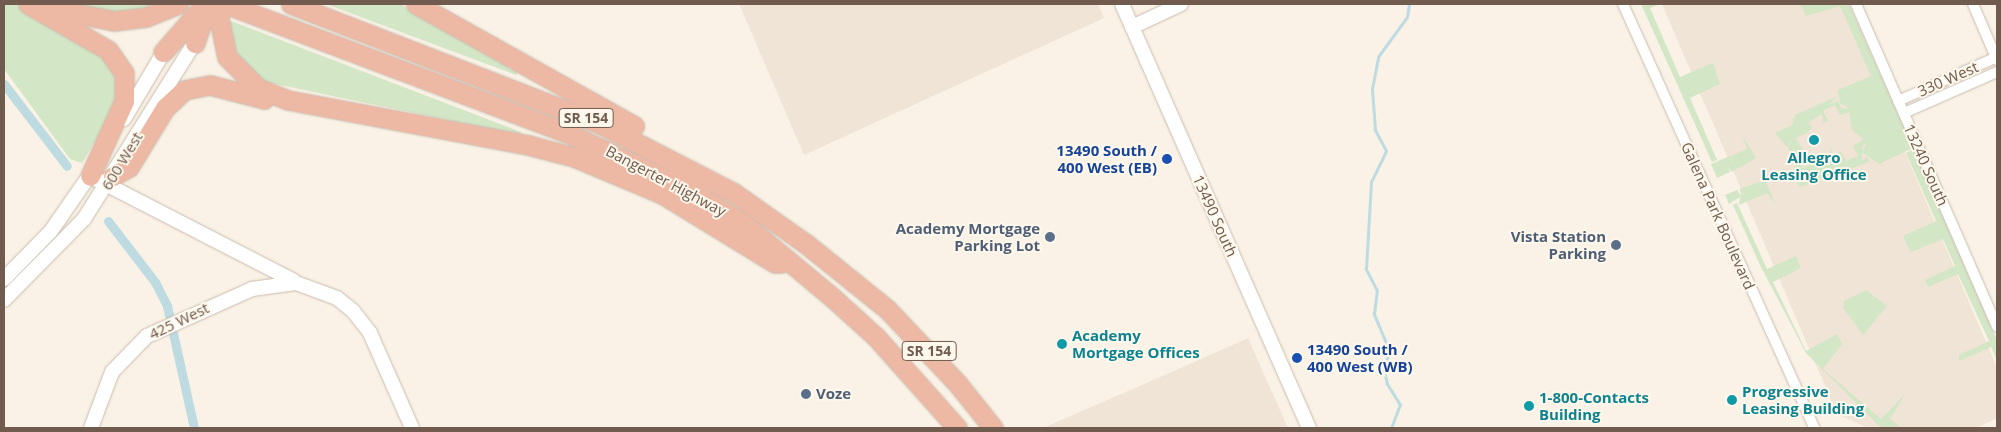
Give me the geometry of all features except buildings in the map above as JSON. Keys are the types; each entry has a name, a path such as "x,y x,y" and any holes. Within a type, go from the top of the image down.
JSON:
{"highway":[{"path":"28,4 108,50 124,73 124,101 90,176"},
{"path":"43,4 78,17 114,21 146,17 179,4"},
{"path":"163,52 215,4"},
{"path":"195,43 215,4"},
{"path":"215,4 224,50 236,71 258,88 288,100 528,145 574,158 680,203 775,264 789,262"},
{"name":"Bangerter Highway","path":"215,4 250,13 621,156 743,223 876,337 957,428"},
{"name":"Bangerter Highway","path":"291,4 654,149 753,206 856,282 911,332 993,428"},
{"path":"416,4 732,180 838,256 856,282"},
{"path":"110,182 129,167 165,108 184,90 210,85 278,102 288,100"}],"street":[{"name":"600 West","path":"4,279 50,231 90,176 193,4"},
{"name":"13490 South","path":"1122,4 1309,428"},
{"path":"1132,27 1181,4"},
{"name":"Galena Park Boulevard","path":"1623,4 1814,428"},
{"name":"13240 South","path":"1856,4 1997,326"},
{"path":"1973,4 1997,58"},
{"name":"600 West","path":"4,300 47,260 110,182 195,43"},
{"name":"330 West","path":"1898,100 1997,58"},
{"name":"330 West","path":"1904,113 1997,72"},
{"path":"90,176 110,182 297,283"},
{"name":"425 West","path":"91,428 112,372 130,350 163,326 252,289 297,283 317,288 353,311 370,333 412,428"}],"shaded area":[{"path":"739,4 1098,4 1104,18 804,155"},
{"path":"1662,4 1842,4 1997,368 1997,418 1976,428 1868,428 1837,414"},
{"path":"1248,338 1288,428 1043,428 1183,367"}],"green space":[{"path":"4,4 16,4 105,55 117,72 116,108 82,163 70,159 4,69"},
{"path":"61,4 160,4 121,13"},
{"path":"326,4 401,4 518,73 516,75"},
{"path":"1641,4 1660,4 1650,8 1680,77 1713,63 1720,84 1690,98 1717,160 1712,162"},
{"path":"1849,4 1913,148 1879,164 1862,152 1862,161 1867,157 1869,162 1800,187 1793,173 1795,165 1799,166 1788,148 1793,139 1787,147 1775,133 1792,125 1795,115 1838,96 1828,105 1838,101 1841,108 1849,108 1840,103 1838,90 1871,76 1840,6 1806,16 1801,5","holes":["1835,105 1840,115 1849,112 1852,130 1864,139 1853,146 1858,156 1846,161 1841,151 1834,156 1829,144 1831,153 1802,168 1800,167 1810,162 1796,138 1807,133 1812,128 1809,122 1822,114 1823,123 1828,121 1823,111"]},
{"path":"226,19 521,132 520,135 261,81 232,51"},
{"path":"1742,135 1756,158 1731,172 1727,164 1730,172 1717,178 1711,164 1730,156 1733,162 1731,156 1747,149"},
{"path":"1913,149 1997,340 1997,360 1991,347 1959,361 1959,355 1989,341 1958,274 1928,287 1925,280 1955,266 1943,239 1911,252 1903,236 1936,221 1906,153"},
{"path":"1765,180 1776,205 1767,193 1739,205 1740,197 1729,204 1725,195 1737,190 1741,196 1740,189"},
{"path":"1737,203 1767,269 1796,256 1801,268 1773,282 1806,351 1837,334 1842,344 1823,369 1881,419 1906,393 1890,419 1902,428 1881,428 1806,353 1760,265 1733,205"},
{"path":"1866,290 1887,306 1863,335 1843,308 1844,301"}],"waterway":[{"path":"1391,428 1400,405 1387,384 1384,371 1389,350 1374,314 1377,291 1366,269 1371,182 1386,151 1375,130 1372,89 1378,57 1407,17 1409,4"},
{"path":"4,84 67,166"},
{"path":"108,221 155,282 167,306 194,428"}],"place":[{"name":"Allegro Leasing Office","path":"1814,140"},
{"name":"13490 South / 400 West (EB)","path":"1167,159"},
{"name":"Academy Mortgage Parking Lot","path":"1050,237"},
{"name":"Vista Station Parking","path":"1616,245"},
{"name":"Academy Mortgage Offices","path":"1062,344"},
{"name":"13490 South / 400 West (WB)","path":"1297,358"},
{"name":"Voze","path":"806,394"},
{"name":"Progressive Leasing Building","path":"1732,400"},
{"name":"1-800-Contacts Building","path":"1529,406"}]}
